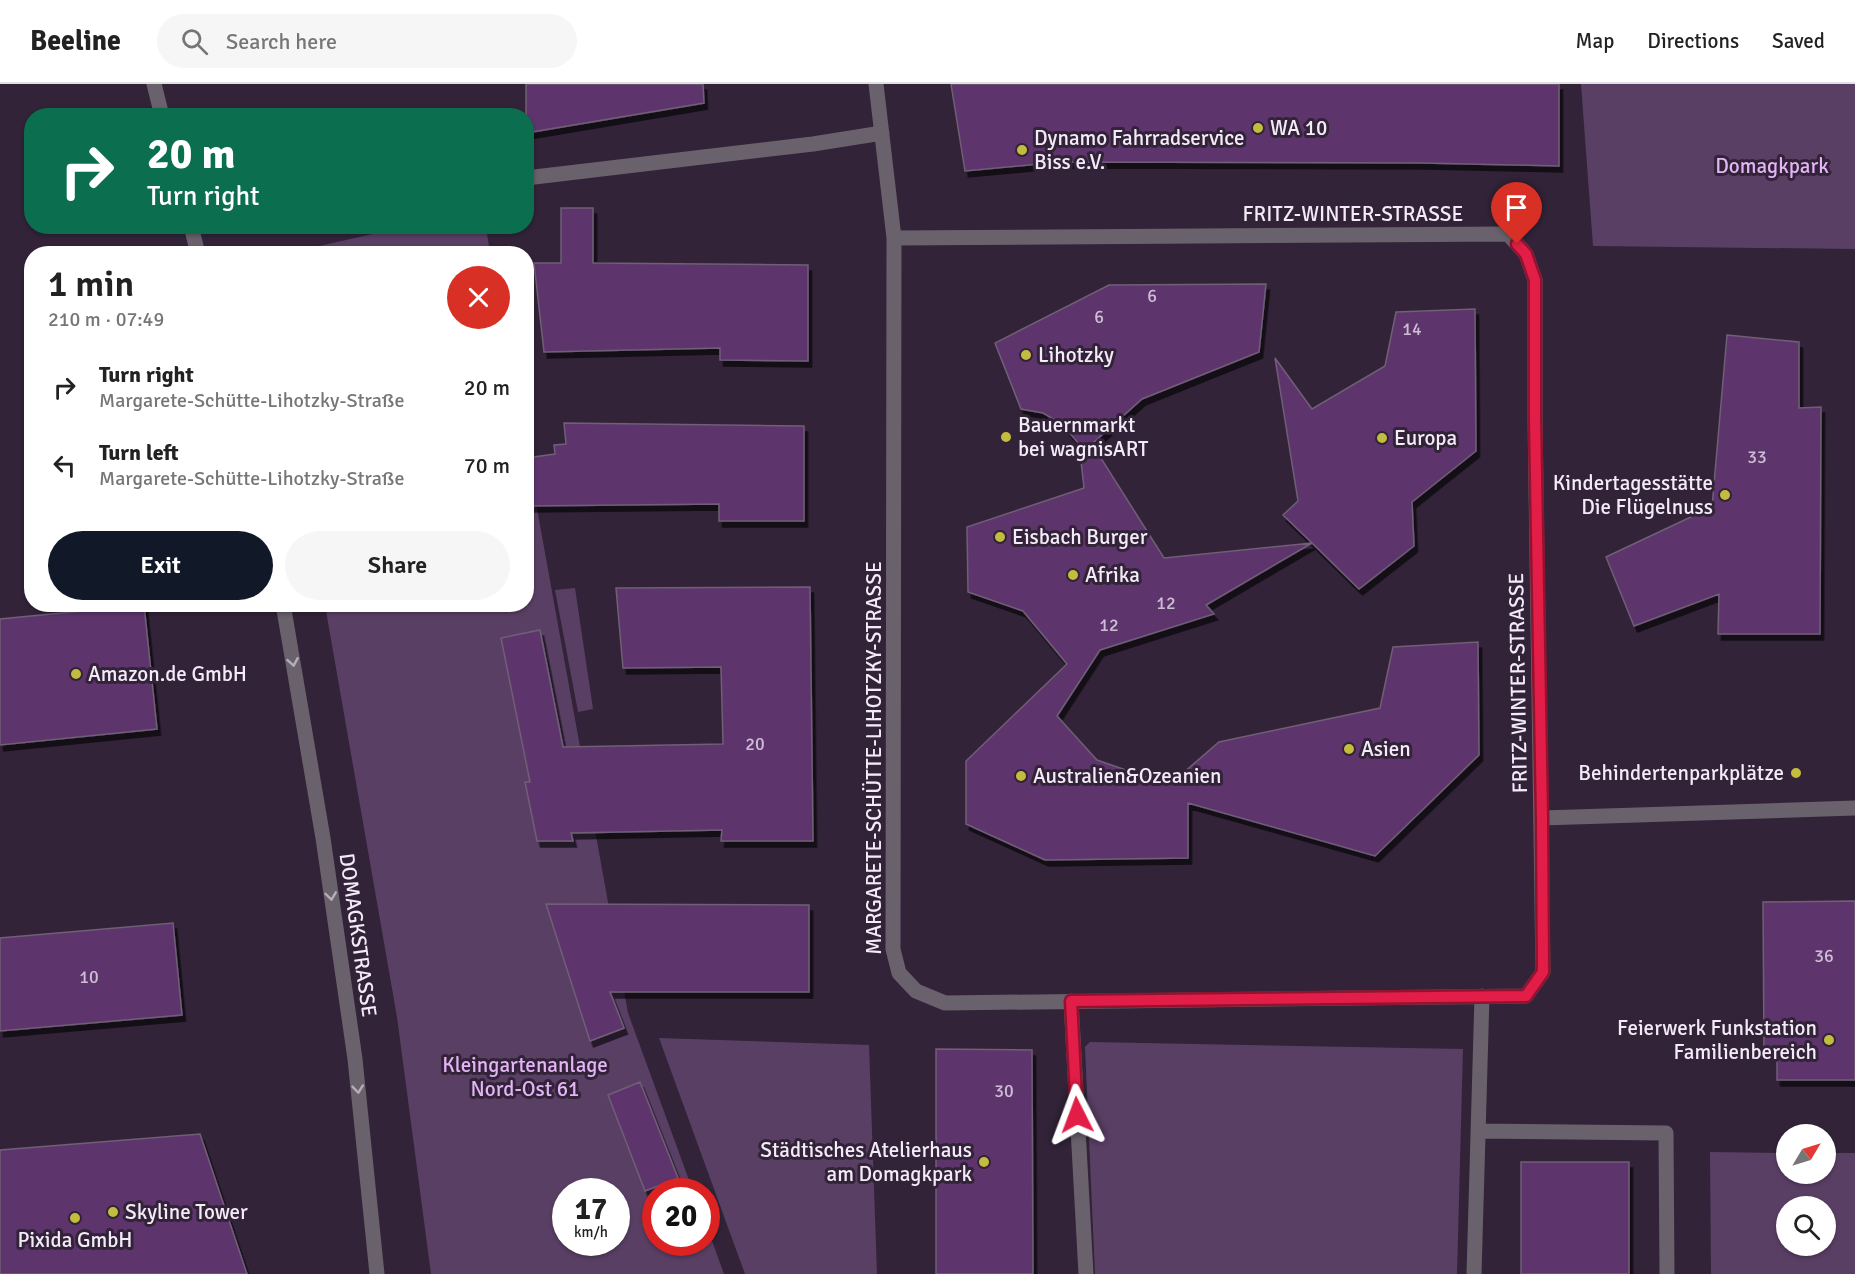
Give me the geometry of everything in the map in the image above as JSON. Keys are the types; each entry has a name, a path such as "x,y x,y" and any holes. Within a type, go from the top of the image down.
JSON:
{"street":[{"path":"154,84 160,108"},
{"name":"MARGARETE-SCHÜTTE-LIHOTZKY-STRASSE","path":"876,84 894,238 893,949 899,973 916,991 945,1003 1526,996 1543,972 1542,818"},
{"path":"534,177 813,144 882,133"},
{"name":"FRITZ-WINTER-STRASSE","path":"894,238 1508,234 1526,254 1535,280 1542,818"},
{"name":"DOMAGKSTRASSE","path":"284,612 323,838 355,1059 377,1274"},
{"path":"1542,818 1855,808"},
{"path":"1474,1274 1482,996"},
{"path":"1071,1001 1086,1274"},
{"path":"1478,1131 1666,1133 1667,1274"}],"green space":[{"name":"Domagkpark","path":"1581,84 1855,84 1855,249 1593,246"},
{"path":"373,234 487,234 489,246 319,246"},
{"name":"Kleingartenanlage Nord-Ost 61","path":"534,492 628,1013 688,1178 642,1178 642,1256 717,1256 724,1274 431,1274 397,1017 326,612 534,612"},
{"path":"575,588 593,709 578,712 555,590"},
{"path":"659,1038 869,1045 877,1274 745,1274 720,1205 720,1178 710,1178"},
{"path":"1090,1042 1463,1049 1457,1274 1095,1274 1085,1047"},
{"path":"1710,1152 1776,1153 1776,1184 1836,1184 1836,1153 1855,1153 1855,1274 1711,1274"}],"building":[{"path":"526,84 703,84 704,103 534,132 534,108 526,108"},
{"name":"WA 10","path":"951,84 1559,84 1559,166 1422,163 1060,162 965,171"},
{"path":"561,208 593,208 593,263 808,265 808,361 720,360 720,348 544,352 534,263 561,263"},
{"path":"1266,284 1259,352 1142,399 1092,444 1164,558 1312,543 1206,605 1214,614 1100,650 1057,716 1097,760 1169,785 1219,742 1380,708 1393,647 1478,642 1479,755 1375,856 1188,803 1188,858 1045,860 966,824 966,761 1067,664 1023,611 968,592 967,527 1084,488 1079,444 1062,424 1043,413 1021,409 995,343 1109,285"},
{"name":"Europa","path":"1475,309 1476,451 1412,502 1414,546 1359,589 1283,515 1298,501 1275,358 1312,409 1385,366 1396,312"},
{"path":"1727,335 1799,342 1799,408 1821,407 1820,634 1718,634 1719,594 1634,626 1606,557 1712,507"},
{"path":"564,423 804,426 804,521 719,521 719,504 534,506 534,457 555,454 554,445 566,444"},
{"path":"810,587 813,841 721,841 722,830 571,833 573,841 537,841 525,782 530,782 501,638 540,630 563,747 723,744 721,667 623,668 616,588"},
{"name":"Amazon.de GmbH","path":"72,612 145,612 157,729 0,745 0,619"},
{"path":"1855,901 1855,1080 1777,1080 1777,1053 1764,1053 1763,902"},
{"path":"546,904 809,905 809,992 610,992 624,1028 590,1041"},
{"path":"173,923 182,1015 0,1031 0,938"},
{"name":"Städtisches Atelierhaus am Domagkpark","path":"936,1049 1032,1050 1033,1274 936,1274"},
{"path":"640,1082 678,1178 642,1178 642,1183 608,1095"},
{"name":"Skyline Tower","path":"200,1134 247,1274 0,1274 0,1150"},
{"path":"1521,1162 1629,1162 1629,1274 1521,1274"}],"place":[{"name":"WA 10","path":"1258,128"},
{"name":"Dynamo Fahrradservice Biss e.V.","path":"1022,150"},
{"name":"Lihotzky","path":"1026,355"},
{"name":"Bauernmarkt bei wagnisART","path":"1006,437"},
{"name":"Europa","path":"1382,438"},
{"name":"Kindertagesstätte Die Flügelnuss","path":"1725,495"},
{"name":"Eisbach Burger","path":"1000,537"},
{"name":"Afrika","path":"1073,575"},
{"name":"Amazon.de GmbH","path":"76,674"},
{"name":"Asien","path":"1349,749"},
{"name":"Behindertenparkplätze","path":"1796,773"},
{"name":"Australien&Ozeanien","path":"1021,776"},
{"name":"Feierwerk Funkstation Familienbereich","path":"1829,1040"},
{"name":"Städtisches Atelierhaus am Domagkpark","path":"984,1162"},
{"name":"Skyline Tower","path":"113,1212"},
{"name":"Pixida GmbH","path":"75,1218"}],"route":[{"path":"1077,1115 1071,1001 1526,996 1543,972 1535,280 1526,254 1517,244"}]}
